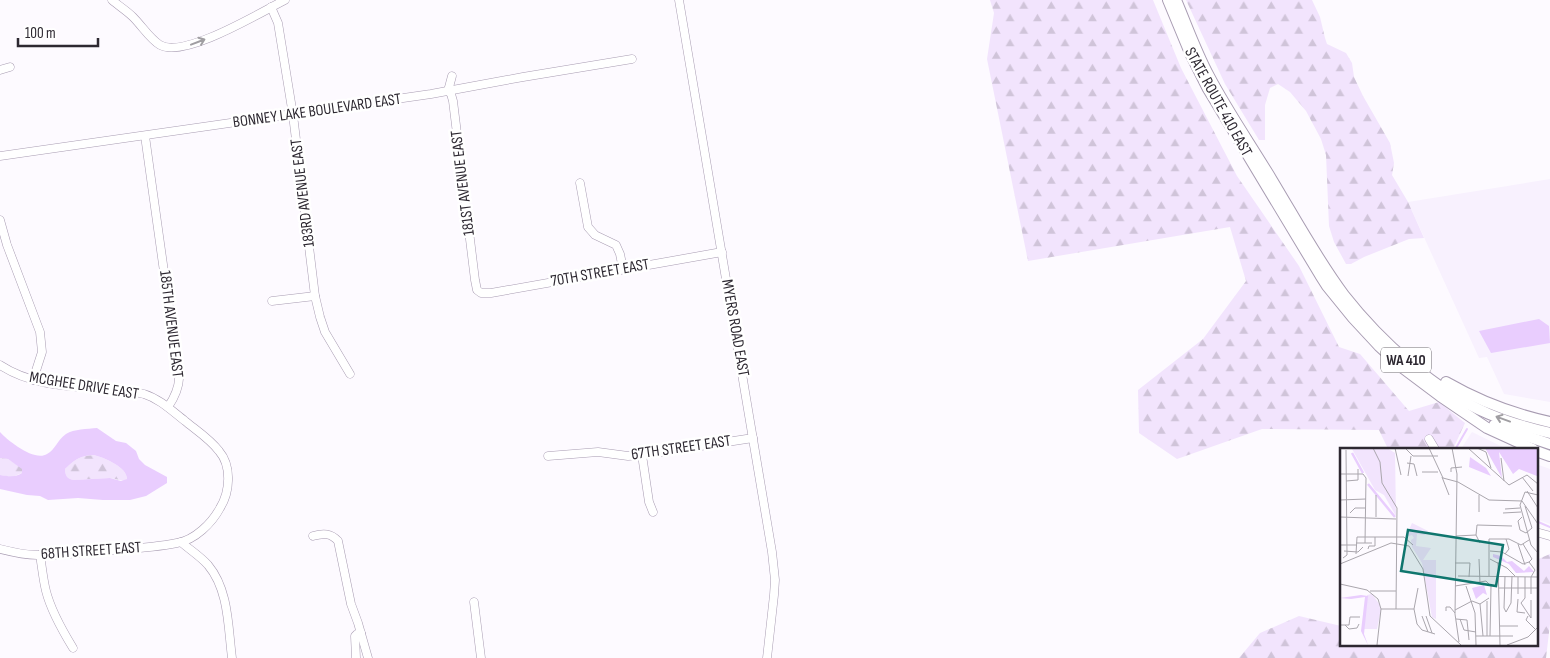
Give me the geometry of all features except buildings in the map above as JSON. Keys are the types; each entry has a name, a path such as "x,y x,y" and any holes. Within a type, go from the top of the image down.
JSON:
{"highway":[{"name":"STATE ROUTE 410 EAST","path":"1168,0 1208,89 1278,198"},
{"name":"STATE ROUTE 410 EAST","path":"1176,0 1209,76 1278,198"},
{"name":"WA 410","path":"1278,198 1305,234 1330,275 1358,311 1384,339 1415,367 1460,398 1487,413 1550,432"},
{"name":"WA 410","path":"1278,198 1327,286 1353,318 1404,369 1460,409 1488,423 1550,444"},
{"path":"1305,234 1364,311 1389,336 1424,366 1443,380 1478,399 1507,411 1550,422"},
{"path":"1460,409 1487,428 1531,448"},
{"path":"1538,451 1550,456"}],"street":[{"path":"112,0 162,46 167,48 198,43 285,0"},
{"name":"MYERS ROAD EAST","path":"679,0 772,552 774,580 767,658"},
{"name":"183RD AVENUE EAST","path":"272,6 278,23 293,114 315,296 325,332 350,374"},
{"name":"BONNEY LAKE BOULEVARD EAST","path":"0,156 448,91 632,59"},
{"path":"0,70 10,67"},
{"path":"448,91 452,76"},
{"name":"181ST AVENUE EAST","path":"448,91 454,101 474,280 479,292"},
{"name":"185TH AVENUE EAST","path":"145,136 174,343 180,368 179,384 168,407"},
{"path":"580,183 588,228 595,235 616,245 623,269"},
{"path":"0,220 7,245 40,332 42,352 33,380"},
{"name":"70TH STREET EAST","path":"479,292 485,294 722,252"},
{"path":"272,301 315,296"},
{"name":"MCGHEE DRIVE EAST","path":"0,366 17,375 57,385 142,394 156,399 168,407"},
{"path":"168,407 220,452 225,464 228,479 226,496 215,516 203,529 181,542 205,562 219,581 223,592 232,658"},
{"name":"67TH STREET EAST","path":"548,456 598,452 628,456 642,455 753,438"},
{"path":"1428,439 1433,448"},
{"path":"642,455 649,502 653,512"},
{"path":"313,536 326,534 335,537 340,546 351,604 368,658"},
{"name":"68TH STREET EAST","path":"0,549 40,556 155,547 181,542"},
{"path":"40,556 42,574 49,601 62,630 73,648"},
{"path":"474,602 481,658"},
{"path":"356,658 355,636 361,633"}],"shaded area":[{"path":"1550,179 1550,402 1504,394 1487,357 1479,358 1408,202"},
{"path":"1539,319 1549,326 1550,343 1491,353 1479,331"},
{"path":"97,428 116,441 126,443 136,451 139,459 145,465 167,477 167,483 146,496 130,500 78,498 48,500 40,496 0,489 0,475 17,476 22,473 22,469 8,459 0,458 0,432 29,453 42,456 50,452 69,432","holes":["94,455 119,467 127,479 121,481 110,478 74,480 67,476 65,469 75,460"]},
{"path":"1472,432 1505,448 1462,448"},
{"path":"1538,465 1550,469 1550,524 1538,520"}],"green space":[{"path":"990,0 1153,0 1181,68 1237,176 1299,266 1339,347 1360,354 1409,411 1439,402 1465,423 1453,448 1388,448 1379,430 1262,429 1177,459 1139,433 1138,390 1203,339 1246,281 1230,227 1028,261 987,59 994,13"},
{"path":"1186,0 1312,0 1320,17 1327,44 1346,53 1352,63 1354,77 1363,96 1390,143 1394,163 1392,175 1408,202 1424,238 1409,239 1351,264 1346,264 1334,242 1329,226 1326,155 1321,139 1306,111 1290,92 1278,84 1270,88 1265,105 1265,140 1259,140 1225,84"},
{"path":"94,455 119,467 127,479 125,481 110,478 74,480 67,476 65,469 72,463 81,457"},
{"path":"0,458 8,459 22,468 22,473 12,477 0,475"},
{"path":"1550,554 1550,624 1546,658 1239,658 1260,633 1299,616 1340,626 1340,646 1538,646 1538,559"}],"waterway":[{"path":"1456,448 1467,429"},
{"path":"1538,522 1550,527"}]}
